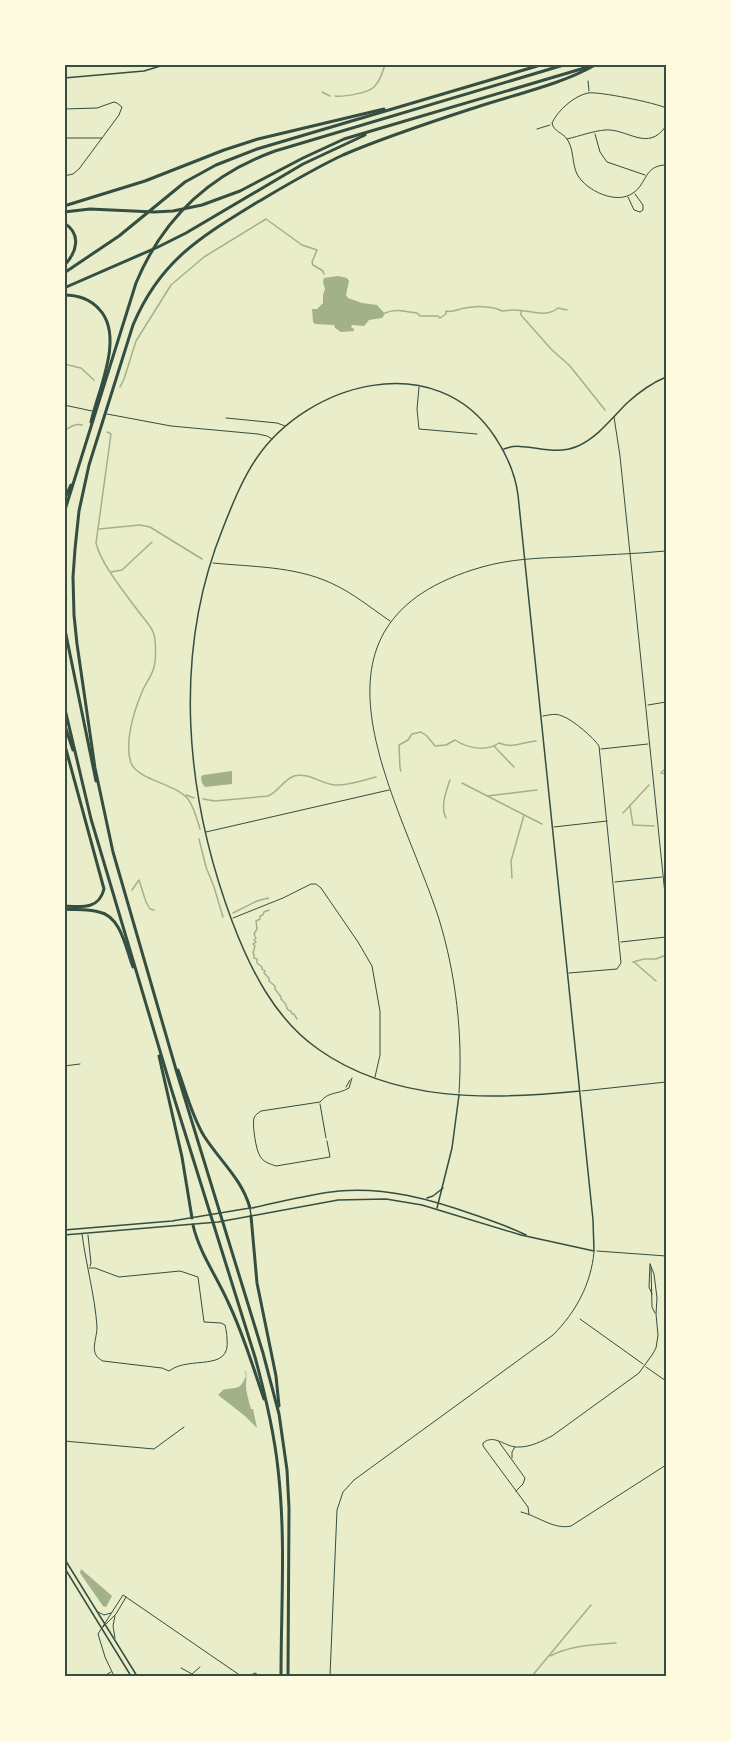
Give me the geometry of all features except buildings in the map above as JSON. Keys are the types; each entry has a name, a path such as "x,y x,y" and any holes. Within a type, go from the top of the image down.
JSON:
{"highway":[{"path":"64,273 102,248 178,188 208,169 257,148 544,64"},
{"path":"64,513 129,301 143,266 174,219 208,186 240,166 275,151 567,64"},
{"path":"64,212 90,209 163,212 202,205 240,191 344,139 596,65"},
{"path":"103,806 75,625 73,587 75,540 87,474 127,343 141,308 155,283 180,255 202,237 328,162 372,144 572,76 596,65"},
{"path":"64,206 137,184 258,139 394,108"},
{"path":"64,288 144,254 186,233 303,164 375,130"},
{"path":"64,223 74,231 77,241 75,252 64,266"},
{"path":"64,295 80,297 94,304 106,319 111,334 108,357 85,446"},
{"path":"64,500 78,469"},
{"path":"64,625 92,765 120,879 220,1211 221,1223 264,1353 279,1414 287,1470 289,1508 288,1677"},
{"path":"64,705 92,819 159,1050 255,1356 269,1412 278,1468 281,1514 281,1677"},
{"path":"64,723 81,778"},
{"path":"64,742 104,890 100,900 93,905 64,908"},
{"path":"64,763 66,748"},
{"path":"64,908 99,912 115,921 142,991"},
{"path":"166,1034 198,1124 209,1143 235,1175 250,1208"},
{"path":"159,1050 182,1157 192,1218"},
{"path":"251,1216 257,1283 276,1376 279,1414"},
{"path":"193,1225 241,1332 269,1412"}],"street":[{"path":"64,78 144,71 167,64"},
{"path":"588,81 589,93"},
{"path":"666,108 654,103 589,93 561,109 552,120 555,130 567,139 576,172 584,182 610,196 628,196 634,193 646,175 657,166 666,165"},
{"path":"64,109 97,108 114,102 122,107 121,112 78,171 64,177"},
{"path":"537,129 552,125"},
{"path":"567,139 608,129 636,138 646,138 655,136 666,128"},
{"path":"595,132 600,152 607,162 646,175"},
{"path":"64,138 102,138"},
{"path":"628,196 634,210 637,213 642,212 644,205 634,193"},
{"path":"503,450 513,446 548,451 574,448 589,440 642,391 666,377"},
{"path":"330,1677 337,1510 343,1492 359,1477 551,1337 572,1313 582,1296 590,1274 594,1251 594,1232 580,1091 517,486 511,466 489,428 471,411 450,397 419,386 383,383 347,391 314,405 285,426 272,439 254,461 243,482 211,562 196,623 190,689 192,751 205,832 232,919 262,985 278,1010 320,1051 375,1078 414,1088 459,1095 509,1097 580,1091 666,1082"},
{"path":"419,386 417,409 419,429 477,435"},
{"path":"64,405 96,412"},
{"path":"104,414 171,426 258,434 272,439"},
{"path":"614,416 618,432 665,876 666,904"},
{"path":"226,418 278,423 285,426"},
{"path":"409,601 435,585 464,572 485,566 524,559 666,551"},
{"path":"211,562 287,570 314,576 347,591 390,621"},
{"path":"396,614 381,636 372,674 370,704 376,746 438,918 451,966 459,1018 459,1095 454,1138 437,1209"},
{"path":"646,705 666,702"},
{"path":"541,716 555,714 565,717 598,743 600,750 621,963 616,969 567,974"},
{"path":"600,750 650,744"},
{"path":"205,832 391,789"},
{"path":"552,827 607,821"},
{"path":"613,882 665,876"},
{"path":"232,919 293,894 311,884 321,888 372,966 380,1011 380,1055 375,1078"},
{"path":"619,942 666,937"},
{"path":"64,1066 80,1064"},
{"path":"327,1141 330,1157 276,1166 268,1163 258,1154 253,1126 254,1118 258,1113 320,1102 331,1093 342,1092 346,1089"},
{"path":"320,1102 326,1138"},
{"path":"423,1198 433,1196 443,1187"},
{"path":"64,1230 192,1218 342,1191 387,1192 423,1198 504,1225 530,1237"},
{"path":"64,1235 221,1223 352,1198 394,1200 437,1209 530,1237 594,1251 666,1256"},
{"path":"250,1208 251,1216"},
{"path":"192,1218 193,1225"},
{"path":"87,1228 91,1263 89,1268"},
{"path":"82,1234 97,1328 94,1352 101,1360 162,1368 169,1371 182,1364 218,1360 226,1353 228,1345 225,1325 204,1322 198,1277 180,1271 119,1277 89,1268"},
{"path":"529,1514 529,1509 483,1442 490,1439 515,1447 531,1445 552,1436 645,1366 657,1344 658,1335 657,1298 654,1274 650,1264 652,1307 656,1314"},
{"path":"580,1319 666,1381"},
{"path":"64,1441 154,1449 184,1427"},
{"path":"499,1441 525,1478 516,1491"},
{"path":"512,1460 511,1454 515,1447"},
{"path":"521,1512 552,1524 571,1526 666,1466"},
{"path":"64,1558 137,1677"},
{"path":"64,1567 131,1677"},
{"path":"114,1677 98,1636 123,1595 241,1677"},
{"path":"115,1640 113,1623 126,1597"},
{"path":"97,1612 106,1615 113,1611"},
{"path":"105,1623 116,1614"},
{"path":"182,1668 192,1674 200,1666"},
{"path":"104,1677 111,1672"},
{"path":"249,1677 255,1673 260,1677"}],"shaded area":[{"path":"338,276 347,278 349,281 346,295 348,298 377,305 385,314 382,318 369,320 364,326 352,325 354,331 341,332 334,325 315,324 312,309 317,309 323,303 324,278"},
{"path":"232,771 232,784 205,787 202,783 203,775"},
{"path":"246,1376 247,1393 257,1428 218,1395 223,1390 239,1386"},
{"path":"81,1569 112,1596 106,1607 80,1573"}],"waterway":[{"path":"335,96 356,94 371,89 379,80 385,64"},
{"path":"322,92 330,96"},
{"path":"120,387 136,341 171,285 204,257 266,219 302,245 317,250 312,262 324,274"},
{"path":"385,313 401,311 440,318 446,314 446,311 476,307 542,313 558,308 567,310"},
{"path":"521,311 521,315 551,349 570,366 605,410"},
{"path":"64,364 81,368 94,380"},
{"path":"64,431 75,425 82,425"},
{"path":"107,432 111,434 96,543 109,571 151,628 155,642 154,667 133,718 129,755 131,763 141,774 175,789 188,799 194,809 200,829"},
{"path":"99,529 140,525 150,527 202,559"},
{"path":"111,572 122,570 152,542"},
{"path":"401,771 399,745 408,740 412,734 421,732 435,746 446,745 455,740 471,747 483,748 499,743 514,745 536,741"},
{"path":"494,746 514,767"},
{"path":"666,768 661,773 666,774"},
{"path":"203,799 215,801 268,796 290,778 299,775 335,785 350,784 376,777"},
{"path":"446,818 444,814 445,794 450,780"},
{"path":"462,783 542,824"},
{"path":"623,813 649,785"},
{"path":"487,796 537,790"},
{"path":"186,795 194,798"},
{"path":"630,806 633,825 654,826"},
{"path":"512,878 511,861 524,815"},
{"path":"199,839 223,917"},
{"path":"132,890 139,880 146,902 150,909 154,910"},
{"path":"233,913 257,901 268,899"},
{"path":"269,910 256,921 254,958 257,959 257,963 275,986 288,1010 297,1019"},
{"path":"633,962 656,959 666,955"},
{"path":"634,962 656,981"},
{"path":"532,1676 591,1605"},
{"path":"550,1656 574,1648 616,1643"}]}
